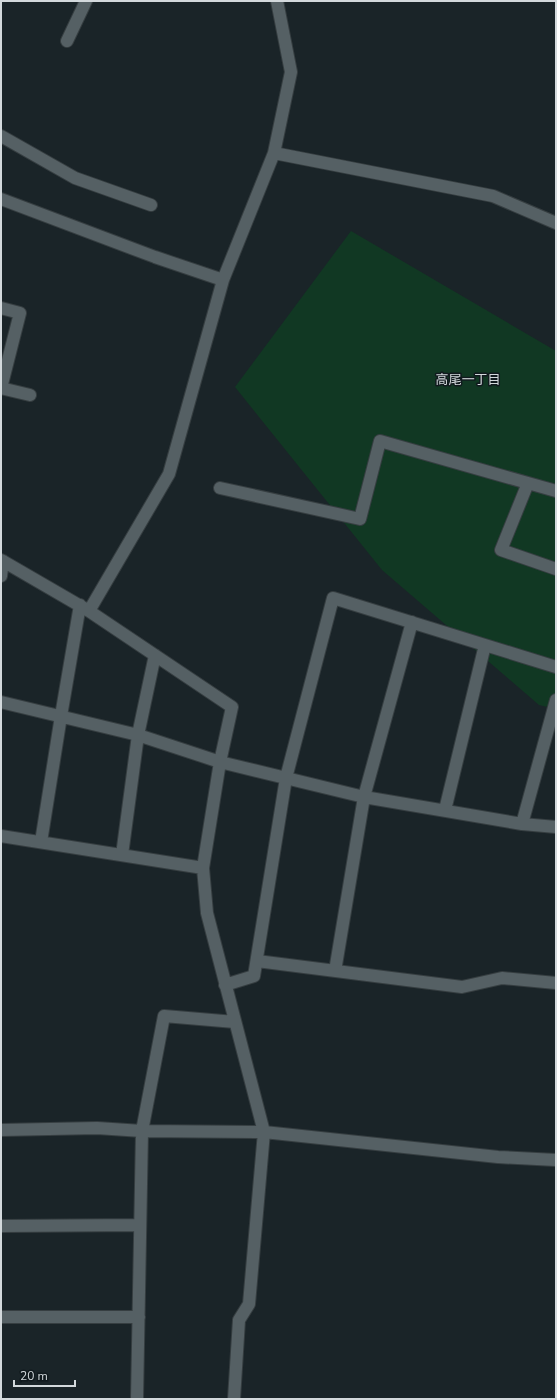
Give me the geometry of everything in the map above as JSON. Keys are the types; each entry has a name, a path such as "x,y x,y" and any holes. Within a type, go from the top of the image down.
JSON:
{"street":[{"path":"67,41 86,1"},
{"path":"41,842 61,716 85,608 169,474 223,280 274,153 291,72 277,1"},
{"path":"1,136 75,178 151,205"},
{"path":"274,153 494,196 556,223"},
{"path":"1,198 155,257 223,280"},
{"path":"1,308 20,313 1,388 30,395"},
{"path":"220,488 360,519 380,441 556,491"},
{"path":"528,483 501,550 556,569"},
{"path":"1,576 2,560 85,608 232,707 220,762 203,868 206,913 264,1132 249,1304 239,1320 234,1399"},
{"path":"225,985 254,976 286,778 333,598 555,665"},
{"path":"335,971 364,797 412,622"},
{"path":"445,810 485,645"},
{"path":"122,855 138,734 155,654"},
{"path":"522,824 556,700"},
{"path":"1,702 138,734 220,762 364,797 522,824 556,827"},
{"path":"1,836 203,868"},
{"path":"257,961 462,987 502,978 556,983"},
{"path":"137,1399 142,1130 164,1016 235,1022"},
{"path":"1,1130 97,1128 264,1132 498,1157 556,1160"},
{"path":"1,1226 140,1225"},
{"path":"1,1317 139,1317"}],"green space":[{"path":"351,231 556,351 556,709 539,705 382,570 235,387"}],"district":[{"name":"高尾一丁目","path":"468,379"}]}
